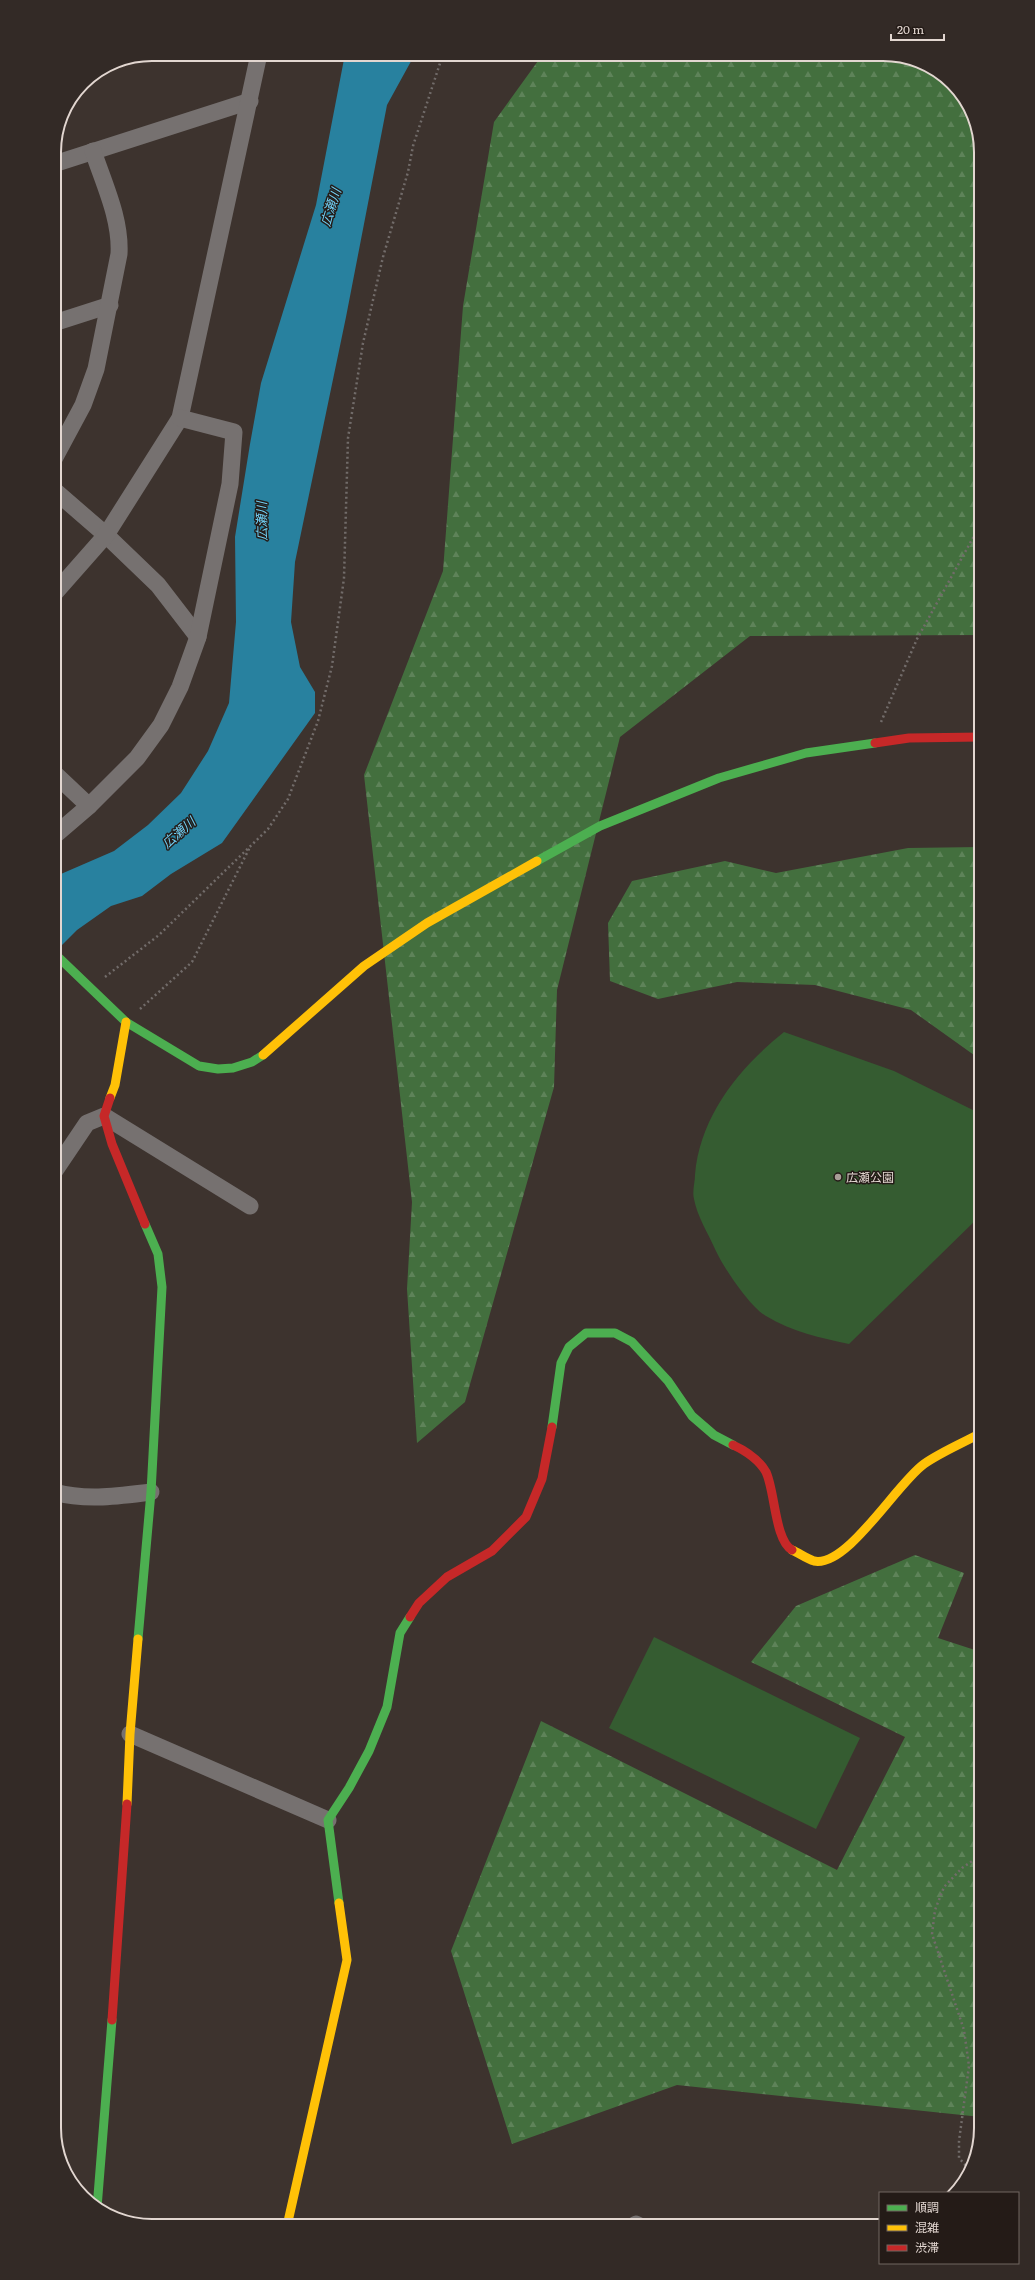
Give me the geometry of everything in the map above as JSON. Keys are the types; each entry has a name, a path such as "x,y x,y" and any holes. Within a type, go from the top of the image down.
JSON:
{"street":[{"path":"61,586 106,535 180,418 258,61"},
{"path":"61,162 250,101"},
{"path":"61,446 83,406 96,369 110,305 120,239 116,220 93,151"},
{"path":"61,321 110,305"},
{"path":"61,830 89,806 137,758 161,724 180,687 198,636 230,484 234,432 180,418"},
{"path":"61,496 106,535 158,585 198,636"},
{"path":"61,960 126,1022 199,1066 218,1069 233,1068 252,1062 266,1053 364,966 427,923 600,826 719,778 806,753 909,738 974,737"},
{"path":"61,780 89,806"},
{"path":"99,2201 125,1848 130,1734 151,1492 162,1287 158,1254 112,1144 104,1116 115,1085 126,1022"},
{"path":"61,1162 87,1123 104,1116"},
{"path":"104,1116 250,1206"},
{"path":"289,2219 347,1960 328,1820 349,1788 369,1751 387,1707 400,1633 420,1603 447,1577 492,1551 526,1517 542,1479 554,1422 561,1363 569,1347 586,1333 615,1333 632,1342 668,1380 692,1416 714,1435 744,1450 759,1463 766,1473 775,1503 782,1539 789,1548 815,1561 835,1557 868,1526 895,1492 924,1464 944,1451 974,1436"},
{"path":"61,1494 71,1497 106,1498 151,1492"},
{"path":"130,1734 328,1820"}],"path":[{"path":"103,978 160,935 251,844 268,829 288,799 318,721 332,666 344,578 348,438 363,343 383,256 408,172 413,146 441,61"},
{"path":"872,743 917,638 974,536"},
{"path":"126,1022 192,962 251,844"},
{"path":"966,2165 959,2158 959,2141 969,2066 964,2030 932,1934 935,1910 944,1887 962,1868 974,1859"}],"green space":[{"path":"538,61 889,61 923,70 933,76 951,92 965,112 971,129 974,152 974,635 750,636 620,737 557,990 554,1087 465,1402 417,1443 407,1289 412,1202 364,775 443,571 463,306 494,122"},
{"path":"974,847 974,1055 911,1010 815,985 737,982 658,999 610,981 608,923 632,881 725,861 776,873 908,848"},
{"name":"広瀬公園","path":"784,1032 894,1071 974,1111 974,1222 849,1344 817,1337 776,1322 752,1304 724,1266 695,1205 693,1190 698,1153 713,1113 737,1078 767,1046"},
{"path":"915,1555 964,1573 938,1638 974,1650 974,2116 677,2085 512,2144 451,1951 541,1721 837,1870 905,1737 751,1662 796,1606"},
{"path":"654,1637 860,1738 816,1829 609,1728"}],"water":[{"name":"広瀬川","path":"344,61 411,61 387,105 346,317 295,562 291,622 300,667 315,692 315,713 222,843 171,874 142,896 111,906 77,930 61,946 61,874 114,851 148,825 181,793 208,751 229,703 236,622 235,537 250,444 261,383 316,205"}],"traffic: fast":[{"path":"537,861 600,826 719,778 806,753 875,743"},
{"path":"61,960 126,1022 199,1066 218,1069 233,1068 252,1062 263,1055"},
{"path":"138,1639 151,1492 162,1287 158,1254 145,1224"},
{"path":"552,1427 561,1363 569,1347 586,1333 615,1333 632,1342 668,1381 692,1416 714,1435 733,1445"},
{"path":"339,1903 328,1820 349,1788 369,1751 387,1707 400,1633 410,1617"},
{"path":"98,2200 112,2020"}],"traffic: slow":[{"path":"263,1055 364,966 427,923 537,861"},
{"path":"110,1098 115,1085 126,1022"},
{"path":"792,1550 814,1561 827,1560 841,1551 856,1538 900,1488 924,1464 974,1437"},
{"path":"127,1804 130,1734 138,1639"},
{"path":"289,2219 347,1960 339,1903"}],"traffic: jam":[{"path":"875,743 909,738 974,737"},
{"path":"110,1098 104,1116 112,1144 145,1224"},
{"path":"410,1617 419,1603 447,1577 492,1551 526,1517 542,1479 552,1427"},
{"path":"733,1445 752,1456 766,1472 782,1537 786,1545 792,1550"},
{"path":"112,2020 127,1804"}],"place":[{"name":"広瀬公園","path":"838,1177"}]}
